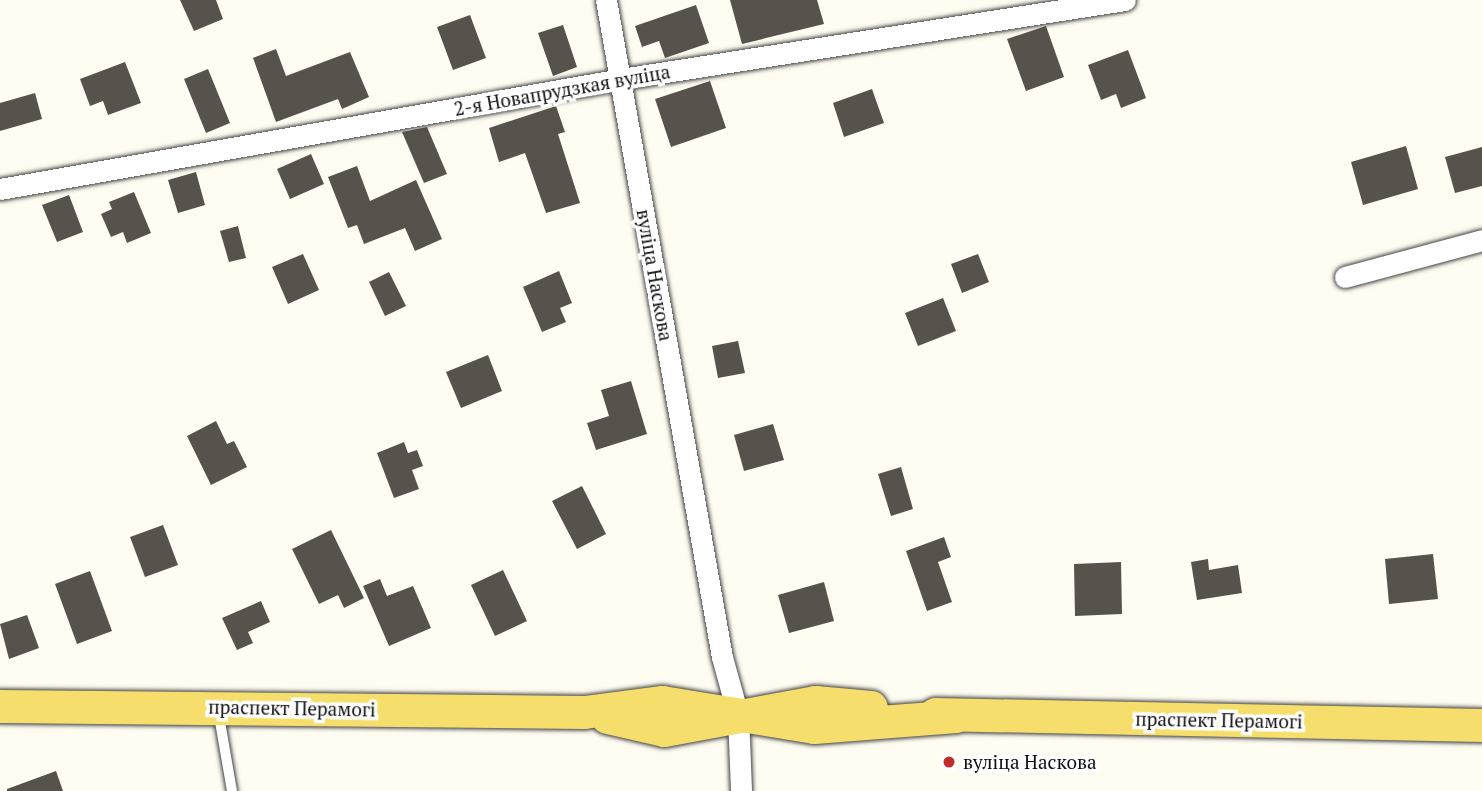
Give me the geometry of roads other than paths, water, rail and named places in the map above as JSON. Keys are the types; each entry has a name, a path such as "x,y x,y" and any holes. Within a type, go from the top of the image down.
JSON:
{"main road":[{"name":"праспект Перамогі","path":"0,706 584,712 662,702 738,715 815,702 956,716 1482,725"}],"street":[{"name":"вуліца Наскова","path":"606,0 722,657 738,715 741,791"},
{"name":"2-я Новапрудзкая вуліца","path":"0,189 621,79 1125,0"},
{"path":"1345,276 1482,240"}],"lane":[{"path":"217,708 232,791"}],"place":[{"name":"вуліца Наскова","path":"949,762"}]}
